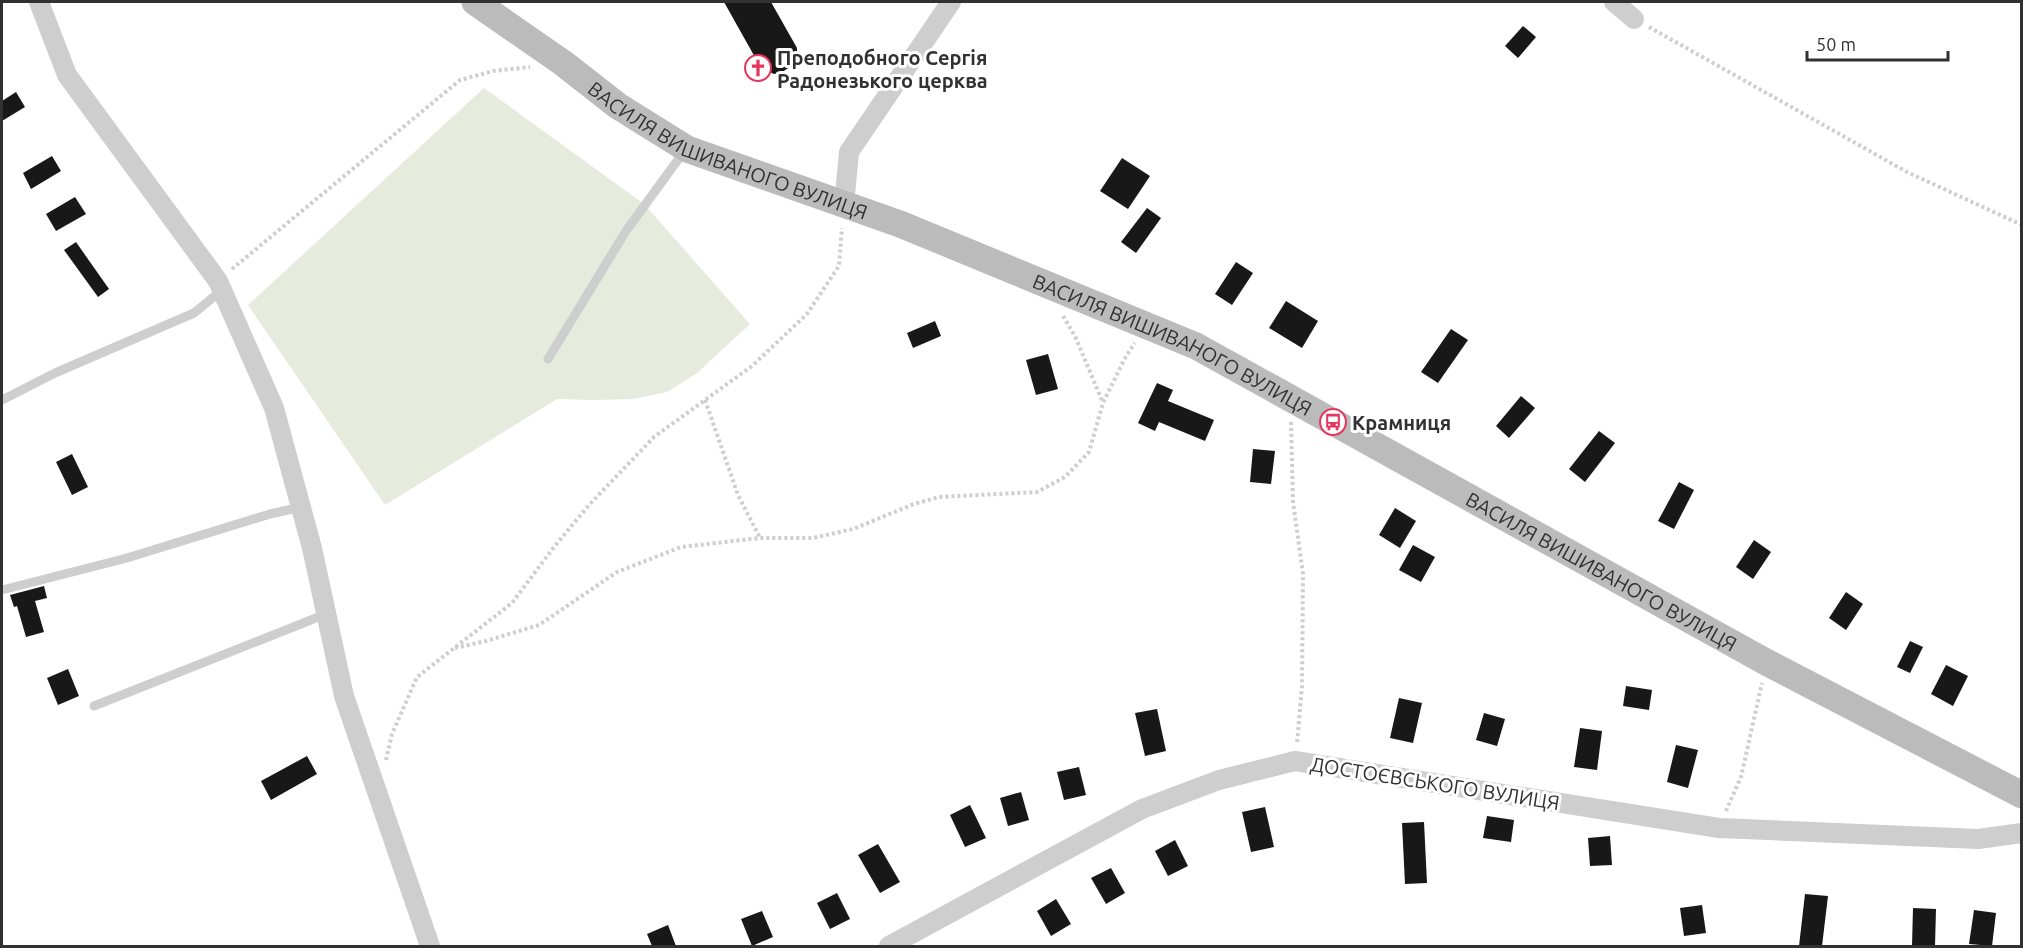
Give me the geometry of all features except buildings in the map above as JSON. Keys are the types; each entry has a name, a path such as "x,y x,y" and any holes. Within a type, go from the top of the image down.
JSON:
{"street":[{"path":"39,2 67,75 220,286 274,408 301,507 344,696 430,946"},
{"name":"ВАСИЛЯ ВИШИВАНОГО ВУЛИЦЯ","path":"475,2 562,63 618,106 687,148 900,224 1196,346 1766,662 2022,795"},
{"path":"844,205 849,152 951,2"},
{"path":"1614,2 1634,19"},
{"name":"ДОСТОЄВСЬКОГО ВУЛИЦЯ","path":"889,946 1142,810 1219,780 1295,761 1719,828 1978,838 2022,833"}],"lane":[{"path":"548,359 626,231 687,148"},
{"path":"2,400 55,373 195,313 220,286"},
{"path":"2,590 128,558 270,514 301,507"},
{"path":"94,706 326,614"}],"path":[{"path":"1634,19 1906,172 2022,225"},
{"path":"220,286 460,80 493,71 562,63"},
{"path":"379,796 392,734 417,677 512,603 588,505 654,437 752,366 807,314 839,266 844,205"},
{"path":"1042,282 1075,336 1103,403"},
{"path":"455,648 539,625 617,572 681,548 760,538 813,538 854,529 914,504 939,497 1037,492 1065,477 1089,452 1103,403 1125,356 1139,338 1159,330"},
{"path":"1290,398 1293,502 1304,574 1302,686 1295,761"},
{"path":"705,400 738,495 760,538"},
{"path":"1719,828 1741,777 1766,662"}],"shaded area":[{"path":"484,88 644,204 750,324 697,373 667,392 633,399 557,399 385,505 248,305"}],"place":[{"name":"Преподобного Сергія Радонезького церква","path":"758,68"},
{"name":"Крамниця","path":"1333,422"}]}
